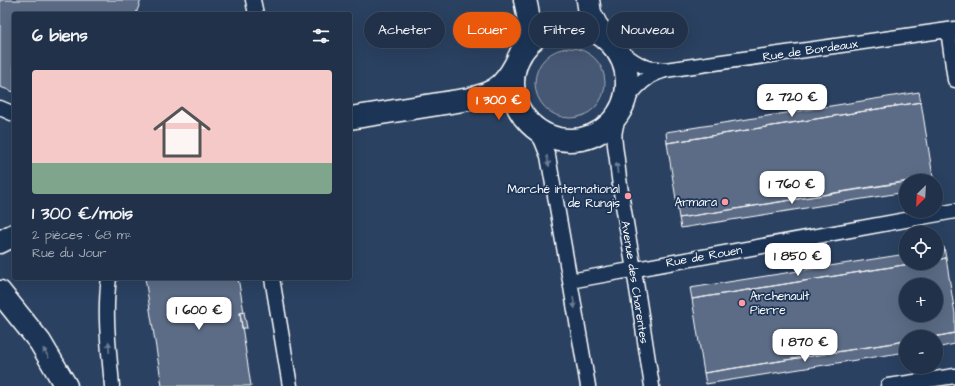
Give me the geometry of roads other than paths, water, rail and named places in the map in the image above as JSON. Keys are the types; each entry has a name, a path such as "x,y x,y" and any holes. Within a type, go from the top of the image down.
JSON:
{"street":[{"path":"352,118 470,99 488,94 500,85 510,73 526,39 529,24 526,0"},
{"path":"470,99 503,103 533,126 548,135 565,139 582,138 599,132 612,121 622,107 627,88 626,70 618,52 596,26 590,13 588,0"},
{"path":"533,126 521,111 514,94 514,75 519,56 529,43 542,33 558,27 575,26 586,28 606,38"},
{"path":"0,292 40,342 66,386"}],"lane":[{"path":"253,0 256,12"},
{"path":"951,29 955,80"},
{"name":"Rue de Bordeaux","path":"622,107 632,92 640,84 650,76 666,70 951,29"},
{"name":"Rue de Bordeaux","path":"606,38 636,62 648,68 666,70"},
{"name":"Avenue des Charentes","path":"622,107 615,130 615,143 620,186 652,386"},
{"path":"0,108 12,113"},
{"path":"533,126 542,141 548,156 588,386"},
{"name":"Rue de Rouen","path":"570,280 955,211"},
{"path":"109,280 107,303 112,386"},
{"path":"272,280 290,386"},
{"path":"888,386 955,376"}],"place":[{"name":"Marché international de Rungis","path":"628,196"},
{"name":"Armara","path":"725,202"},
{"name":"Archenault Pierre","path":"742,303"}]}
